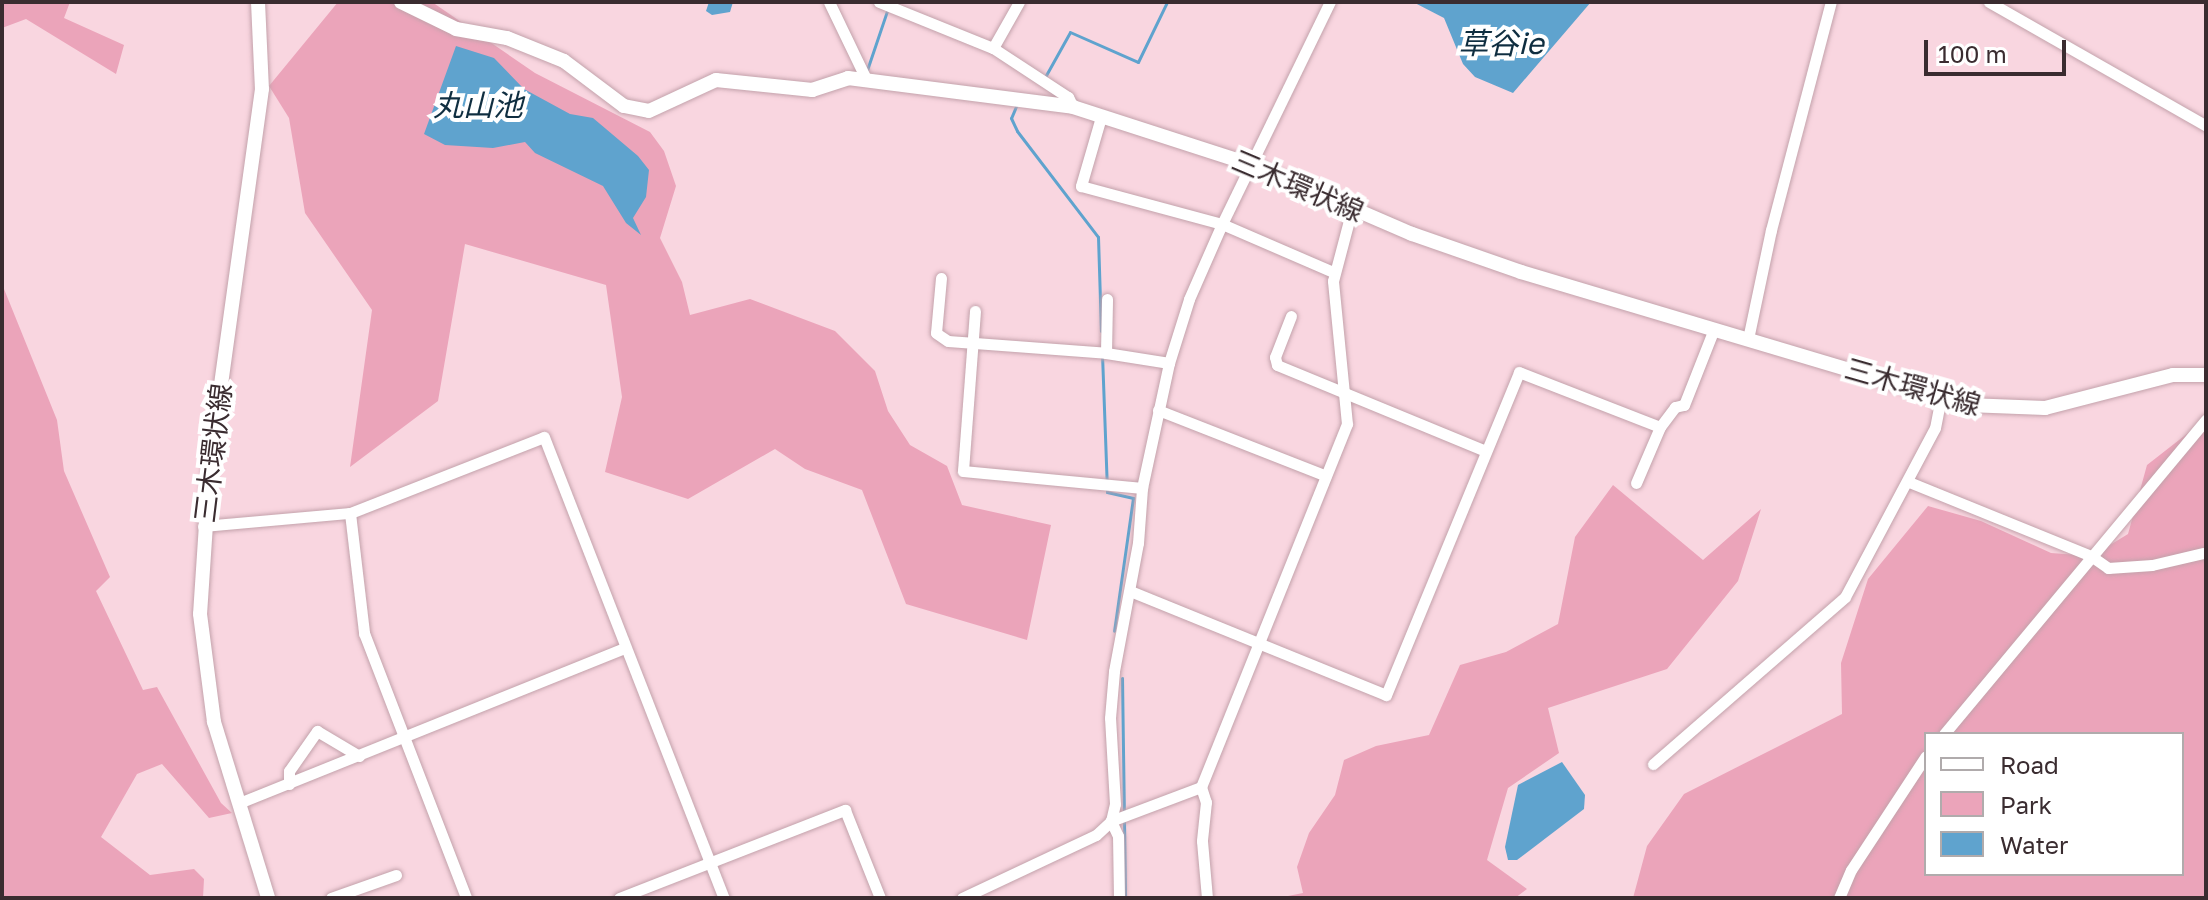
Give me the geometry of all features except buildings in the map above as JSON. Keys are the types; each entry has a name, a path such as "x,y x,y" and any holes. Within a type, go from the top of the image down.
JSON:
{"main road":[{"name":"三木環状線","path":"258,2 262,56 258,127 203,526 200,614 207,691 268,898"},
{"name":"三木環状線","path":"401,2 456,29 507,38 564,61 624,106 649,111 716,80 812,90 848,78 1073,107 1250,164 1352,209 1521,272 1941,398 2022,411 2070,405 2173,375 2206,375"}],"street":[{"path":"829,2 866,79"},
{"path":"879,2 993,48 1068,97 1073,107"},
{"path":"993,48 1019,2"},
{"path":"1119,898 1118,836 1111,821 1115,804 1110,718 1114,671 1130,591 1142,488 1169,363 1189,299 1222,224 1330,2"},
{"path":"1748,339 1771,230 1831,2"},
{"path":"1989,2 2206,126"},
{"path":"1101,117 1081,186 1222,224 1333,272"},
{"path":"1207,898 1202,841 1206,802 1201,787 1347,424 1333,272 1352,209"},
{"path":"941,278 936,333 948,341 1106,353 1169,363"},
{"path":"1106,353 1107,299"},
{"path":"975,311 963,471 1142,488"},
{"path":"1291,316 1275,357 1277,365 1486,451"},
{"path":"1636,483 1660,427 1675,407 1684,405 1714,329"},
{"path":"1130,591 1386,695 1519,372 1660,427"},
{"path":"1653,764 1845,597 1909,482 1935,428 1941,398"},
{"path":"1158,410 1326,476"},
{"path":"1946,732 2206,420"},
{"path":"203,526 350,513 544,437 724,898"},
{"path":"1909,482 2091,556 2108,568 2152,565 2203,553"},
{"path":"350,513 364,633 466,898"},
{"path":"239,803 624,648"},
{"path":"289,784 289,771 317,731 359,756"},
{"path":"1839,898 1859,856 1924,759"},
{"path":"962,898 1096,835 1111,821 1201,787"},
{"path":"619,898 845,810 880,898"},
{"path":"331,898 396,875"}],"green space":[{"path":"2,2 70,2 64,18 124,45 116,74 26,19 2,28"},
{"path":"338,2 432,2 535,73 650,132 664,151 676,186 660,238 682,282 690,315 750,299 835,331 875,371 888,411 910,445 947,466 962,505 1051,525 1027,640 906,604 862,490 805,469 775,449 688,499 605,472 622,397 606,285 465,244 438,401 350,467 372,310 305,213 289,118 269,86"},
{"path":"2,284 57,420 64,471 110,577 96,591 143,690 157,687 221,803 232,813 209,818 162,764 137,774 101,837 150,875 194,869 204,879 203,898 2,898"},
{"path":"2206,419 2206,898 1633,898 1647,846 1684,794 1842,714 1841,663 1868,579 1928,506 1981,521 2051,553 2092,556 2128,534 2147,465"},
{"path":"1613,485 1703,560 1761,509 1738,581 1667,669 1548,708 1559,753 1508,788 1487,860 1527,889 1515,898 1278,898 1303,893 1297,867 1309,833 1335,795 1344,760 1376,746 1429,735 1460,665 1506,652 1558,624 1575,537"}],"water":[{"path":"709,2 733,2 730,12 712,15 706,11"},
{"name":"草谷ie","path":"1413,2 1591,2 1513,93 1475,77 1463,64 1444,18"},
{"name":"丸山池","path":"456,46 494,58 524,89 570,114 593,118 638,156 649,170 646,197 633,218 641,235 626,223 603,186 535,153 525,142 493,148 445,145 424,134"},
{"path":"1562,762 1585,795 1584,809 1517,860 1508,860 1505,847 1518,785"}],"waterway":[{"path":"1045,77 1070,32 1138,62 1167,2"},
{"path":"866,73 888,8"},
{"path":"1017,104 1011,118 1017,131 1098,237 1101,331"},
{"path":"1102,354 1107,492 1133,498 1114,631"},
{"path":"1122,678 1125,898"}]}
